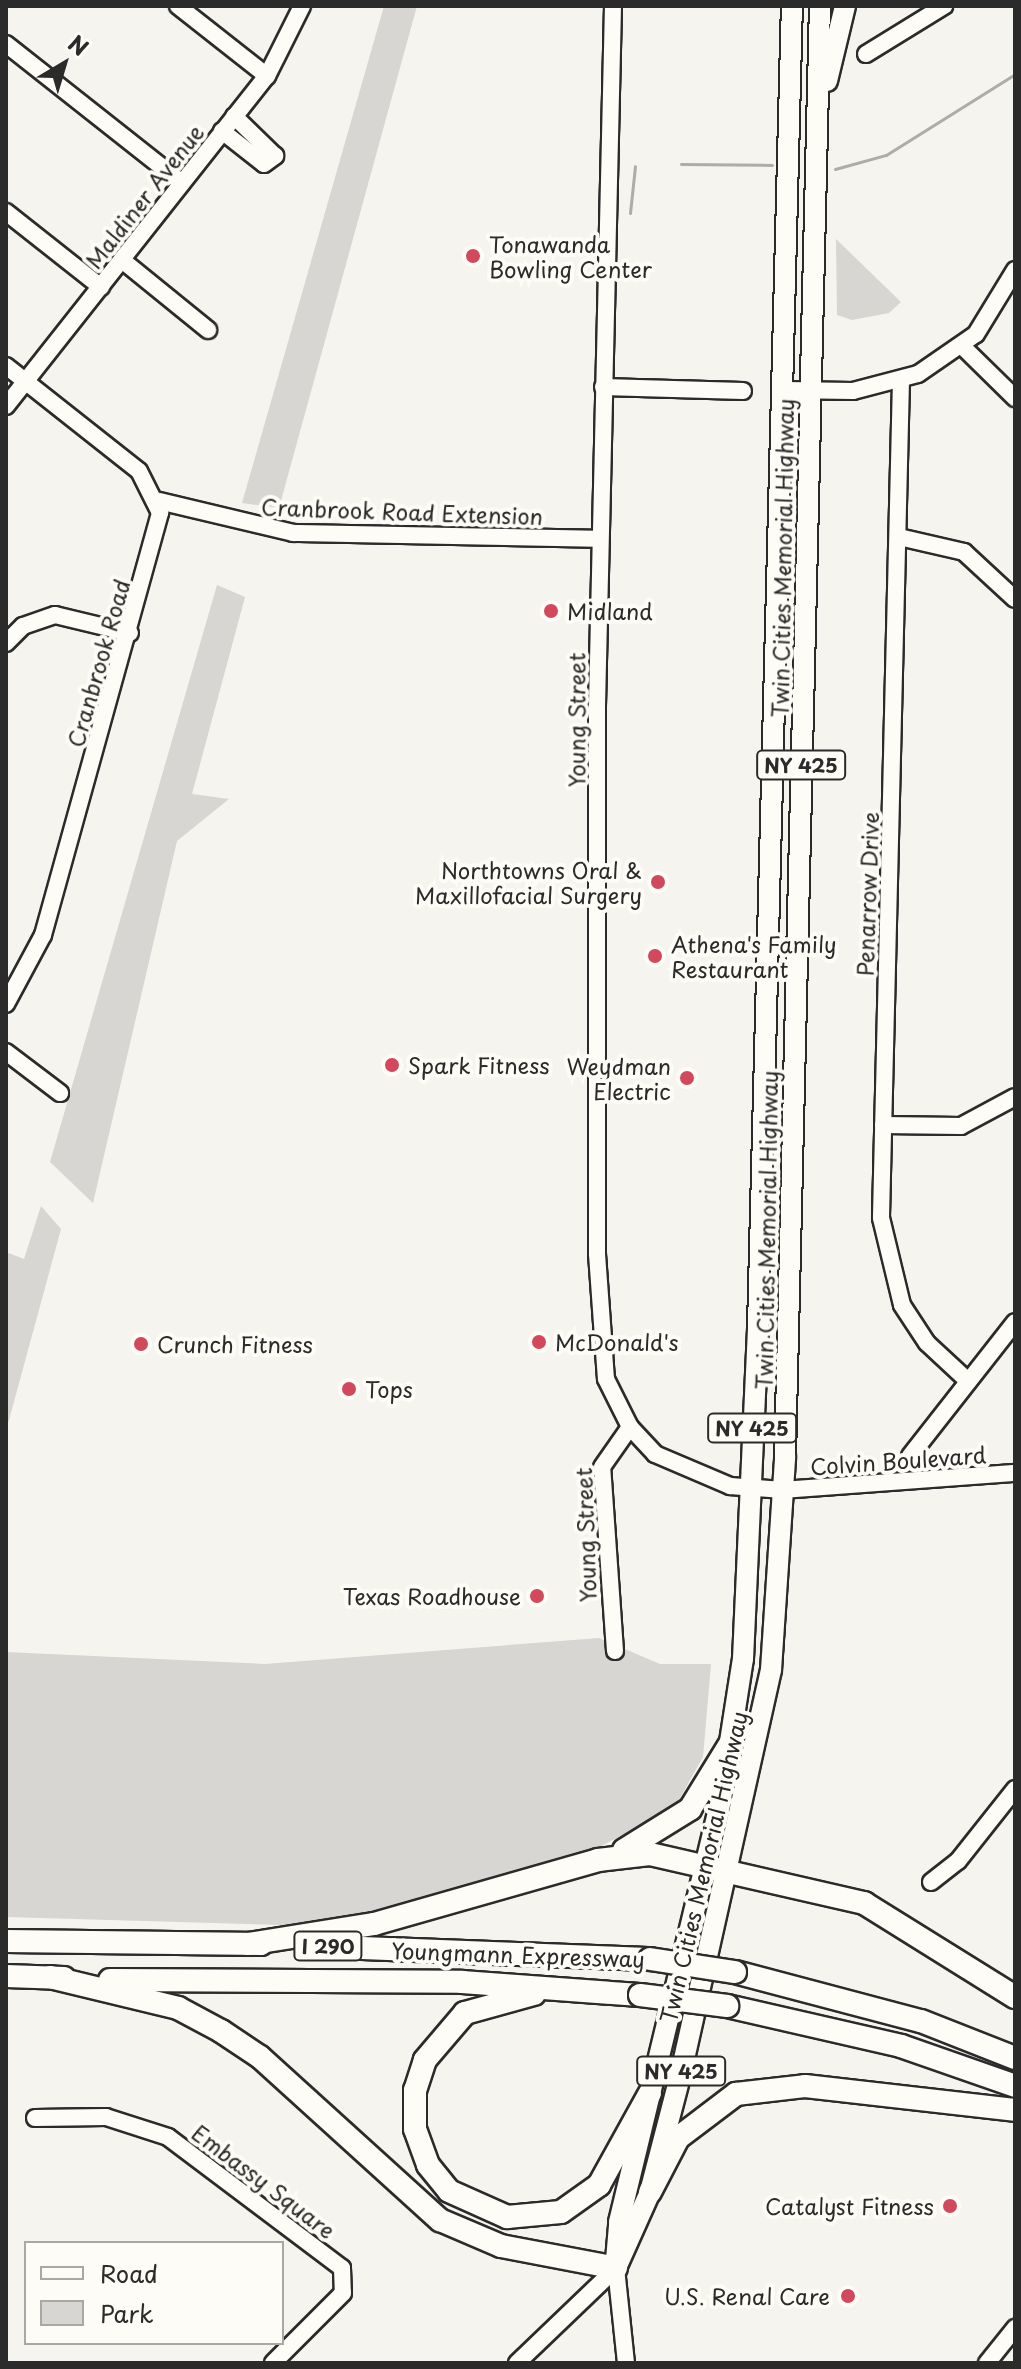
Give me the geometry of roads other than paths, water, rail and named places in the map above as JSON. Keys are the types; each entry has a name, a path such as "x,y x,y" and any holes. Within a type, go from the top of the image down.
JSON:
{"highway":[{"path":"248,1944 374,1924 598,1860 673,1825 694,1805 730,1744"},
{"path":"598,1860 650,1854 731,1868 873,1907 1015,1997"},
{"name":"Youngmann Expressway","path":"6,1941 248,1944 650,1959 735,1972 921,2021 1015,2058"},
{"name":"Youngmann Expressway","path":"6,1976 575,1989 640,1995 727,2006 888,2043 1015,2086"},
{"path":"50,1977 178,2008 221,2031 260,2057 440,2220 501,2246 616,2268"},
{"path":"575,1989 481,2006 441,2034 419,2075 413,2108 421,2150 437,2179 487,2213 523,2219 561,2212 599,2185 650,2093"},
{"path":"650,2192 678,2138 736,2094 805,2086 1015,2110"}],"main road":[{"name":"Twin Cities Memorial Highway","path":"616,2268 619,2222 705,1864 730,1744 752,1488 792,6"},
{"name":"Twin Cities Memorial Highway","path":"616,2268 650,2192 731,1868 771,1670 783,1490 820,6"},
{"path":"817,124 845,6"}],"street":[{"path":"178,6 267,76"},
{"name":"Maldiner Avenue","path":"6,406 267,76 302,6"},
{"name":"Young Street","path":"613,6 600,539 597,1254 602,1360 630,1427 687,1472 752,1488 783,1490"},
{"path":"866,54 944,6"},
{"path":"6,44 182,183"},
{"path":"222,131 264,164 275,156 234,116"},
{"path":"6,212 101,287"},
{"path":"122,260 208,330"},
{"path":"784,390 901,380 963,347 998,305 1015,270"},
{"path":"963,347 1015,398"},
{"path":"6,366 139,471 159,501"},
{"name":"Penarrow Drive","path":"901,380 881,1218 896,1290 927,1343 968,1381"},
{"path":"603,387 743,391"},
{"name":"Cranbrook Road Extension","path":"159,501 293,533 600,539"},
{"name":"Cranbrook Road","path":"6,1004 43,935 160,525 159,501"},
{"path":"899,537 964,552 1015,599"},
{"path":"6,643 33,620 55,615 130,633"},
{"path":"6,1052 60,1093"},
{"path":"883,1125 961,1126 1015,1097"},
{"path":"910,1456 1015,1322"},
{"name":"Young Street","path":"615,1651 602,1467 630,1427"},
{"name":"Colvin Boulevard","path":"783,1490 1015,1473"},
{"path":"931,1882 958,1861 1015,1789"},
{"name":"Embassy Square","path":"35,2118 106,2117 168,2137 342,2268 343,2293 273,2363"},
{"path":"517,2363 616,2268"},
{"path":"616,2268 626,2363"},
{"path":"987,2363 1015,2328"}],"waterway":[{"path":"835,169 886,155 1015,74"},
{"path":"681,164 772,165"},
{"path":"630,213 635,166"}],"place":[{"name":"Tonawanda Bowling Center","path":"473,256"},
{"name":"Midland","path":"551,611"},
{"name":"Northtowns Oral & Maxillofacial Surgery","path":"658,882"},
{"name":"Athena's Family Restaurant","path":"655,956"},
{"name":"Spark Fitness","path":"392,1065"},
{"name":"Weydman Electric","path":"687,1078"},
{"name":"McDonald's","path":"539,1342"},
{"name":"Crunch Fitness","path":"141,1344"},
{"name":"Tops","path":"349,1389"},
{"name":"Texas Roadhouse","path":"537,1596"},
{"name":"Catalyst Fitness","path":"950,2206"},
{"name":"U.S. Renal Care","path":"848,2296"}]}
